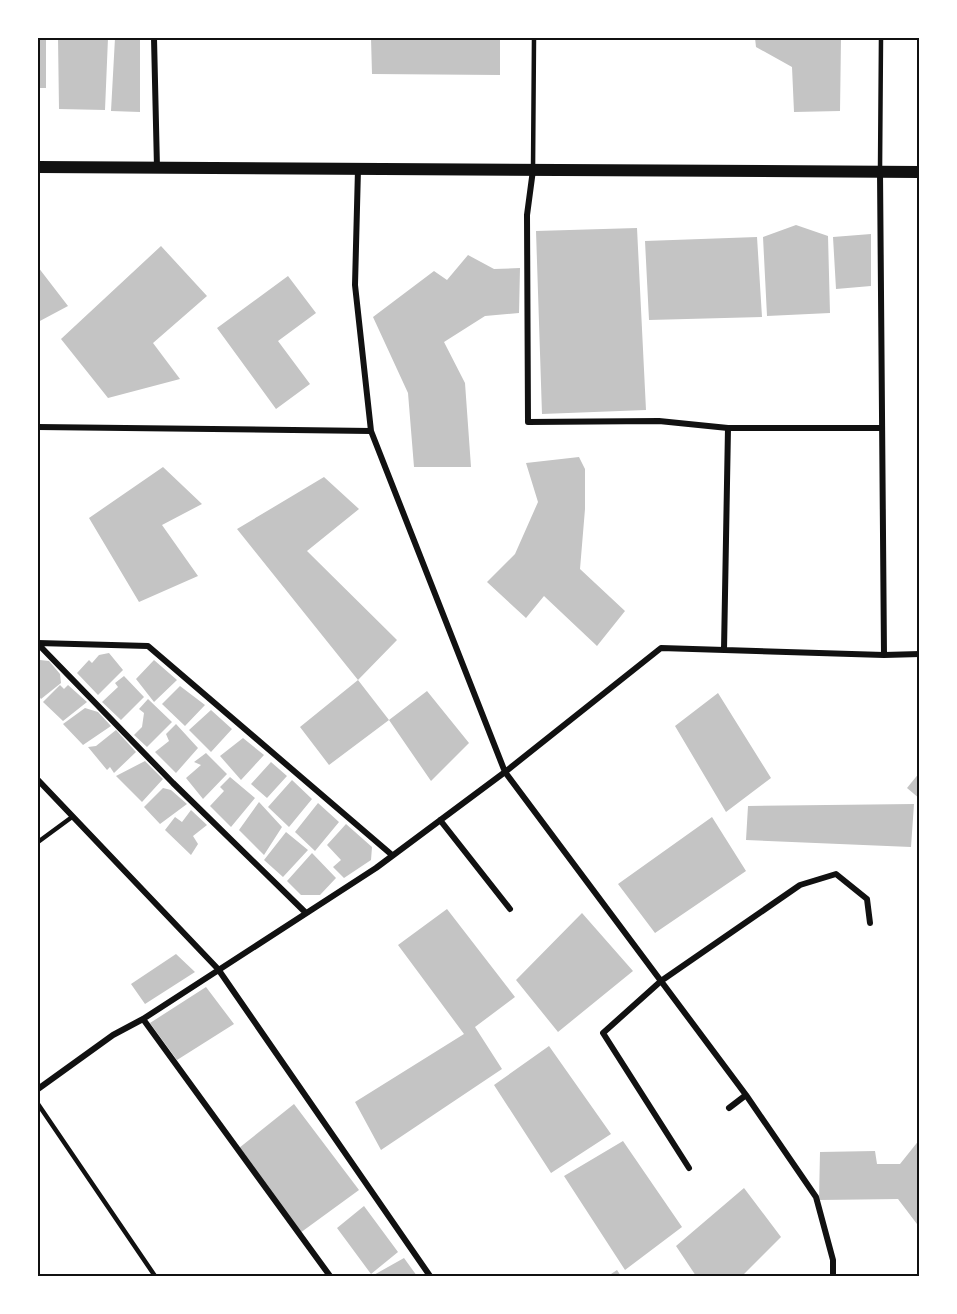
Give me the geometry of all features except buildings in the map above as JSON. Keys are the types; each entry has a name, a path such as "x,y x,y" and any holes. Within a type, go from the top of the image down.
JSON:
{"main road":[{"path":"38,168 920,172"}],"street":[{"path":"154,38 157,168"},
{"path":"358,169 355,285 371,431 505,772 746,1095 816,1197 833,1260 833,1276"},
{"path":"533,170 527,215 528,422 659,421 728,428 882,428"},
{"path":"880,171 884,655"},
{"path":"38,427 371,431"},
{"path":"724,650 728,428"},
{"path":"38,644 148,645 392,855"},
{"path":"38,644 173,783 306,913"},
{"path":"38,1089 113,1035 143,1019 392,855 505,772 661,648 884,655 920,654"},
{"path":"38,780 218,969 430,1276"},
{"path":"440,820 510,909"},
{"path":"689,1168 603,1033 661,981 800,885 836,874 867,899 870,923"},
{"path":"143,1019 330,1276"},
{"path":"729,1108 746,1095"}],"lane":[{"path":"533,170 534,38"},
{"path":"880,171 881,38"},
{"path":"38,842 72,817"},
{"path":"38,1104 155,1276"}]}
